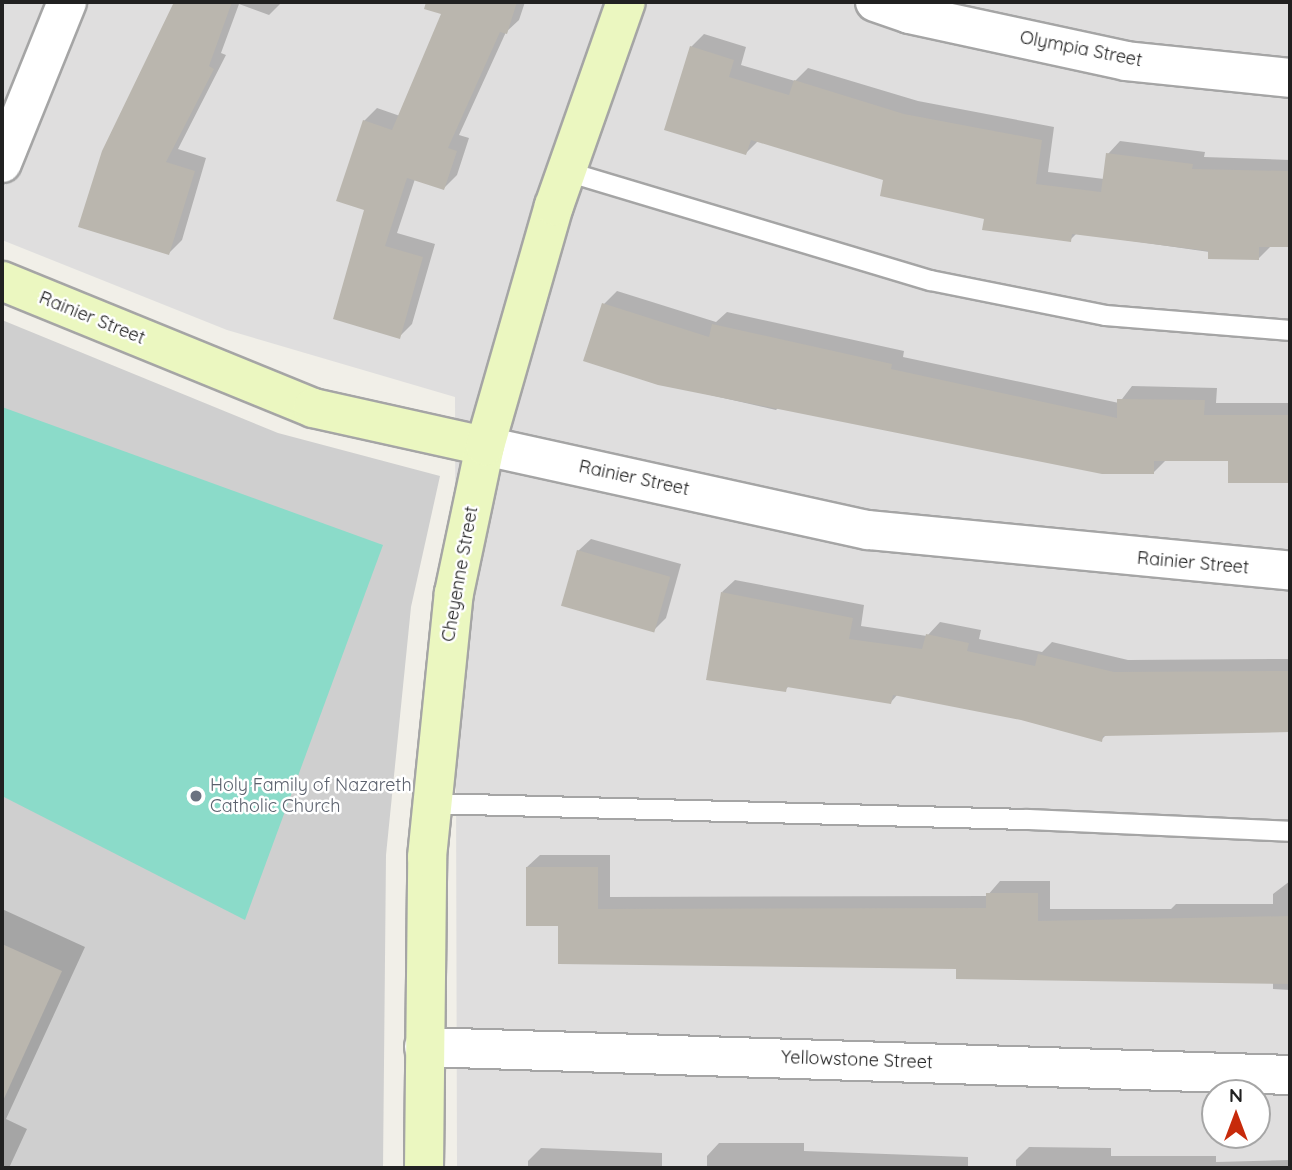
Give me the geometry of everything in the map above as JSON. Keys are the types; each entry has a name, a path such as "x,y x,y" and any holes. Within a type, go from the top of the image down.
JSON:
{"street":[{"path":"2,163 67,2"},
{"name":"Cheyenne Street","path":"424,1168 424,1047 431,803 454,593 485,446 566,171 626,2"},
{"name":"Olympia Street","path":"874,2 909,14 1126,61 1290,78"},
{"name":"Rainier Street","path":"2,281 313,408 868,530 1290,571"},
{"name":"Yellowstone Street","path":"424,1047 1290,1075"}],"lane":[{"path":"566,171 930,280 1105,315 1290,330"},
{"path":"431,803 1290,831"}],"shaded area":[{"path":"2,2 1290,2 1290,1168 457,1168 455,397 227,330 2,240"},
{"name":"Holy Family of Nazareth Catholic Church","path":"2,320 278,433 440,476 411,607 386,855 383,1168 2,1168"},
{"path":"2,407 383,545 245,920 2,796"}],"building":[{"path":"174,2 232,2 209,66 214,69 166,162 195,171 169,255 78,227 102,151"},
{"path":"426,2 517,2 507,34 500,32 448,148 457,151 444,190 407,178 385,246 423,257 400,339 333,319 364,210 336,201 363,120 392,130 441,14 424,9"},
{"path":"690,46 734,60 729,77 789,95 794,80 904,114 1042,140 1036,184 1101,192 1106,153 1193,164 1192,169 1290,171 1290,247 1259,247 1259,260 1208,259 1208,251 1072,234 1071,242 982,230 984,219 880,196 883,180 751,140 746,155 664,130"},
{"path":"602,303 709,337 712,324 892,364 891,369 1117,418 1117,399 1205,400 1204,415 1290,415 1290,483 1228,483 1228,461 1154,461 1154,474 1102,474 658,385 583,361"},
{"path":"577,550 670,577 654,632 561,606"},
{"path":"721,592 853,618 849,639 922,649 926,634 969,643 967,651 1035,666 1038,654 1114,672 1290,671 1290,732 1103,736 1102,742 1021,720 893,695 891,704 787,687 786,692 706,680"},
{"path":"526,867 598,867 598,909 986,908 986,893 1038,893 1038,921 1290,916 1290,984 956,979 956,969 558,964 558,926 526,926"},
{"path":"2,944 62,971 2,1103"}],"place":[{"name":"Holy Family of Nazareth Catholic Church","path":"196,796"}]}
